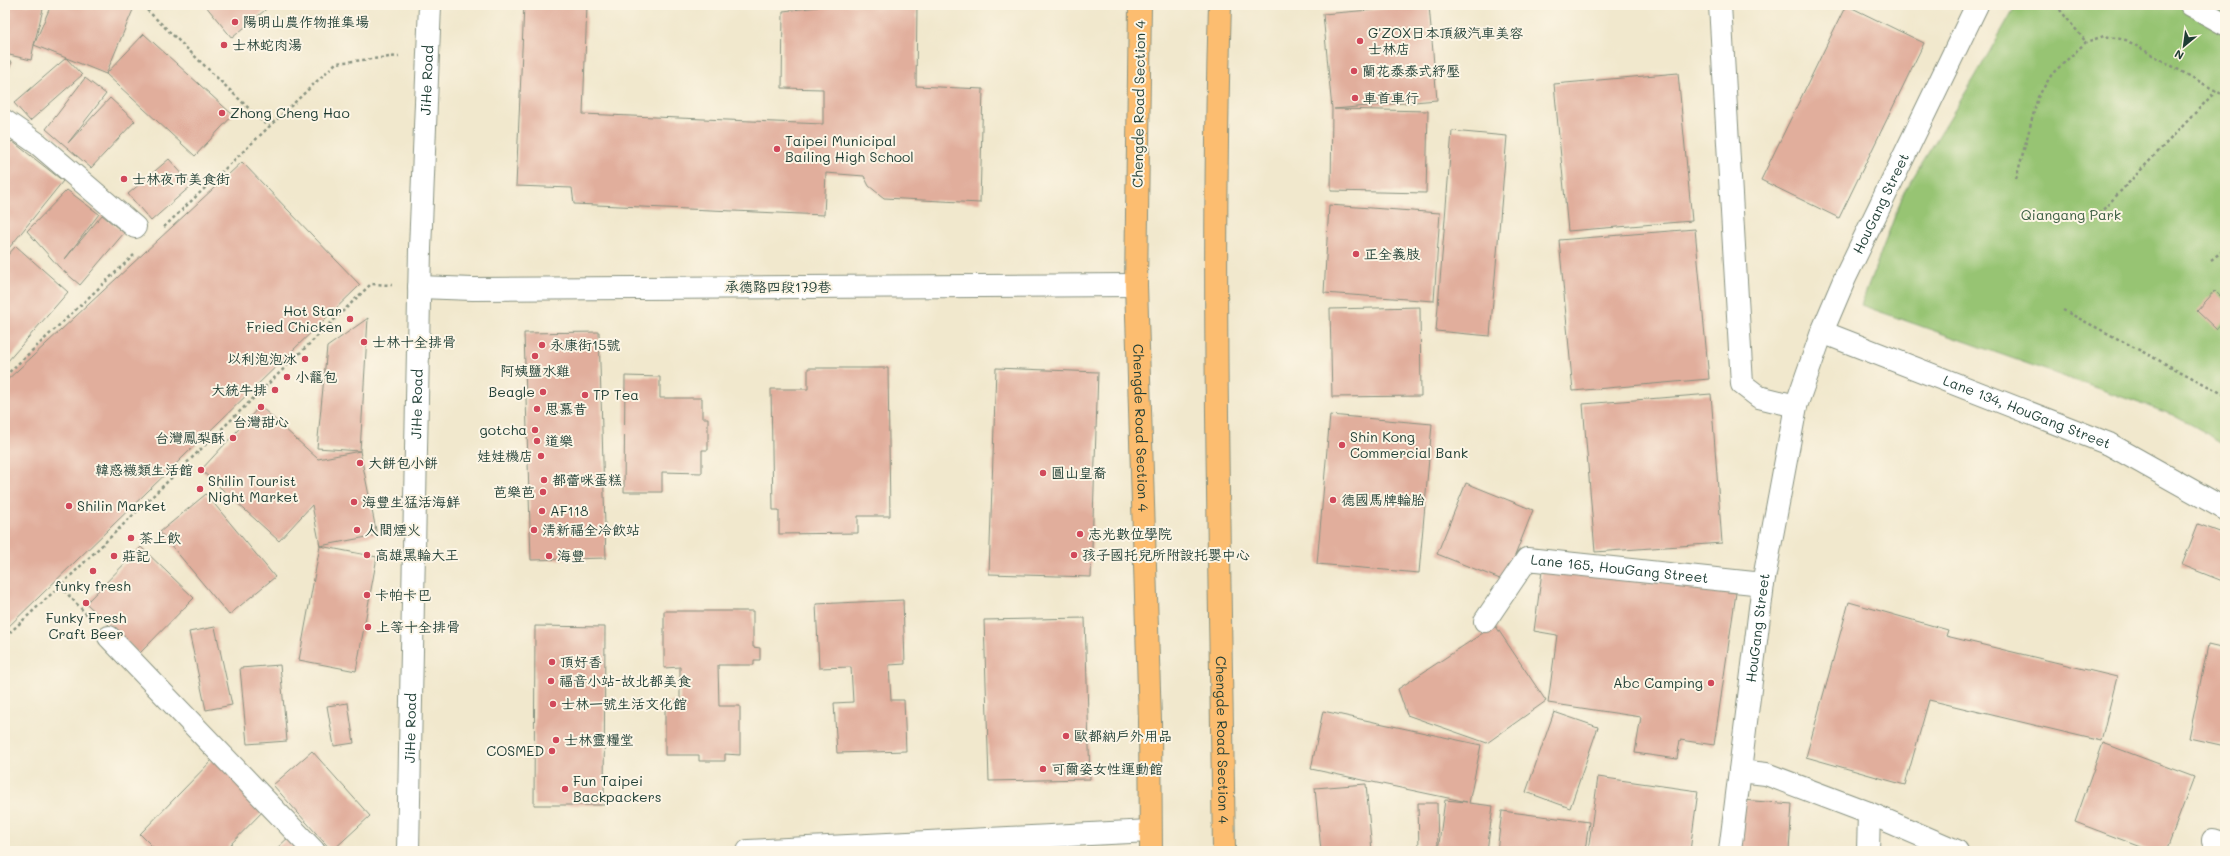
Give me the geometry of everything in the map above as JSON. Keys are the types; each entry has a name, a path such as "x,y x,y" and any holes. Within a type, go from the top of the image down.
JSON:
{"main road":[{"name":"Chengde Road Section 4","path":"1140,5 1136,285 1150,713 1150,841"},
{"name":"Chengde Road Section 4","path":"1220,5 1216,131 1216,359 1224,851"}],"street":[{"name":"JiHe Road","path":"408,851 420,287 427,53 430,5"},
{"path":"1720,5 1742,384 1759,397 1796,406"},
{"name":"HouGang Street","path":"1730,851 1763,584 1796,406 1822,332 1844,278 1977,5"},
{"path":"2191,5 2225,24"},
{"path":"5,121 38,144 135,227"},
{"name":"承德路四段179巷","path":"420,287 1136,285"},
{"name":"Lane 134, HouGang Street","path":"1822,332 2109,444 2225,508"},
{"name":"Lane 165, HouGang Street","path":"1485,621 1527,559 1763,584"},
{"path":"109,637 314,851"},
{"path":"1740,771 1766,774 1869,813 1957,851"},
{"path":"1868,851 1869,813"},
{"path":"748,851 1150,841"}],"path":[{"path":"2056,5 2086,42"},
{"path":"147,10 268,127"},
{"path":"2016,179 2038,97 2052,74 2086,42 2104,36 2126,40 2225,96"},
{"path":"162,228 336,63 427,53"},
{"path":"2083,222 2098,215 2216,91"},
{"path":"5,376 140,249"},
{"path":"2211,260 2225,249"},
{"path":"5,637 60,586 371,284 420,287"},
{"path":"2063,310 2225,395"},
{"path":"60,586 109,637"}],"green space":[{"name":"Qiangang Park","path":"2016,5 2225,5 2225,444 2173,415 1861,305 1904,192 1975,77"}],"building":[{"path":"5,5 44,5 31,60 5,54"},
{"path":"51,5 135,5 106,74 34,45"},
{"name":"陽明山農作物推集場","path":"205,5 271,5 232,38"},
{"path":"524,5 587,5 583,114 823,124 823,89 782,88 783,11 818,7 818,5 917,5 916,86 983,89 980,203 884,198 869,186 864,176 826,173 824,215 574,204 572,188 516,186"},
{"path":"1429,5 1437,100 1334,109 1428,111 1426,193 1331,191 1332,109 1323,14"},
{"path":"1846,5 1924,43 1839,218 1761,180"},
{"path":"144,34 233,115 195,156 106,74"},
{"path":"5,58 12,62 5,78"},
{"path":"66,58 82,75 30,121 14,103"},
{"path":"1678,73 1692,221 1568,231 1554,84"},
{"path":"85,78 106,94 68,143 110,98 135,121 91,168 46,129"},
{"path":"1452,131 1507,136 1490,336 1436,331"},
{"path":"12,141 63,181 5,253 5,149"},
{"path":"169,159 192,185 151,221 128,194"},
{"name":"Shilin Market","path":"242,162 360,285 5,630 5,382"},
{"path":"67,190 99,214 65,259 102,215 124,233 80,285 59,267 27,231"},
{"path":"1329,205 1440,213 1434,301 1324,293"},
{"path":"1695,229 1709,379 1573,391 1559,240"},
{"path":"16,246 68,292 7,362 5,360 5,258"},
{"path":"2215,291 2225,301 2225,319 2216,329 2197,311"},
{"path":"1420,307 1421,396 1332,397 1330,309"},
{"path":"368,318 360,451 317,448 327,347"},
{"path":"599,332 606,558 531,560 524,333"},
{"path":"808,368 888,368 890,516 858,516 858,533 779,534 779,510 773,510 771,389 808,389"},
{"name":"圓山皇裔","path":"996,368 1098,372 1091,577 989,574"},
{"path":"625,376 660,377 660,398 702,398 702,418 708,418 708,450 702,450 702,473 662,472 662,492 624,492"},
{"path":"1711,394 1722,543 1595,552 1583,404"},
{"path":"260,406 318,459 360,451 377,535 320,546 312,505 279,541 201,470"},
{"path":"1330,415 1432,424 1419,573 1317,564"},
{"path":"1466,483 1533,510 1505,581 1437,554"},
{"path":"206,494 275,577 229,615 160,532"},
{"path":"2198,524 2225,534 2225,582 2182,565"},
{"path":"320,546 377,557 356,671 299,660"},
{"path":"141,547 194,598 139,654 86,603"},
{"path":"1543,564 1736,593 1714,745 1680,740 1677,759 1635,753 1641,717 1548,703 1557,635 1534,631"},
{"path":"903,600 905,664 889,665 891,700 904,700 906,751 837,753 834,703 853,702 851,667 819,668 816,604"},
{"path":"1849,602 1948,630 1946,636 2117,677 2101,741 1929,700 1905,785 1806,757"},
{"path":"664,611 753,611 753,647 760,648 760,660 754,660 754,665 718,665 719,706 740,706 740,755 725,754 725,761 699,761 699,755 665,755 665,702 680,702 680,667 664,668"},
{"path":"1085,618 1090,779 989,781 984,620"},
{"path":"1495,625 1546,701 1487,743 1407,715 1398,689"},
{"path":"535,626 605,627 604,805 534,805"},
{"path":"215,627 232,705 206,710 189,632"},
{"path":"2208,645 2225,649 2225,746 2189,738"},
{"path":"280,665 287,741 247,744 240,668"},
{"path":"348,703 354,743 334,746 327,706"},
{"path":"1323,711 1481,745 1469,803 1493,806 1487,851 1438,851 1445,800 1467,802 1311,769"},
{"path":"1554,712 1598,727 1570,808 1526,792"},
{"path":"2103,743 2194,777 2166,851 2152,851 2075,822"},
{"path":"312,751 370,816 332,851 273,785"},
{"path":"216,756 268,806 224,851 157,851 140,834"},
{"path":"1598,777 1698,791 1690,851 1588,851"},
{"path":"1366,784 1372,851 1321,851 1315,788"},
{"path":"1742,800 1792,804 1789,851 1739,851"},
{"path":"1418,803 1437,803 1438,851 1419,851"},
{"path":"1502,811 1589,822 1585,851 1497,851"},
{"path":"293,833 311,851 274,851"}],"place":[{"name":"陽明山農作物推集場","path":"235,22"},
{"name":"G'ZOX日本頂級汽車美容 士林店","path":"1360,41"},
{"name":"士林蛇肉湯","path":"224,45"},
{"name":"蘭花泰泰式紓壓","path":"1354,71"},
{"name":"車首車行","path":"1355,98"},
{"name":"Zhong Cheng Hao","path":"222,113"},
{"name":"Taipei Municipal Bailing High School","path":"777,149"},
{"name":"士林夜市美食街","path":"124,179"},
{"name":"正全義肢","path":"1356,254"},
{"name":"Hot Star Fried Chicken","path":"350,319"},
{"name":"士林十全排骨","path":"364,342"},
{"name":"永康街15號","path":"542,345"},
{"name":"阿姨鹽水雞","path":"535,356"},
{"name":"以利泡泡冰","path":"305,359"},
{"name":"小籠包","path":"287,377"},
{"name":"大統牛排","path":"275,390"},
{"name":"Beagle","path":"543,392"},
{"name":"TP Tea","path":"585,395"},
{"name":"台灣甜心","path":"261,407"},
{"name":"思慕昔","path":"537,409"},
{"name":"gotcha","path":"535,430"},
{"name":"台灣鳳梨酥","path":"233,438"},
{"name":"道樂","path":"537,441"},
{"name":"Shin Kong Commercial Bank","path":"1342,445"},
{"name":"娃娃機店","path":"541,456"},
{"name":"大餅包小餅","path":"360,463"},
{"name":"韓惑襪類生活館","path":"201,470"},
{"name":"圓山皇裔","path":"1043,473"},
{"name":"都蕾咪蛋糕","path":"544,480"},
{"name":"Shilin Tourist Night Market","path":"200,489"},
{"name":"芭樂芭","path":"543,492"},
{"name":"德國馬牌輪胎","path":"1333,500"},
{"name":"海豐生猛活海鮮","path":"354,502"},
{"name":"Shilin Market","path":"69,506"},
{"name":"AF118","path":"542,511"},
{"name":"人間煙火","path":"357,530"},
{"name":"清新福全冷飲站","path":"534,530"},
{"name":"志光數位學院","path":"1080,534"},
{"name":"茶上飲","path":"131,538"},
{"name":"高雄黑輪大王","path":"367,555"},
{"name":"孩子國托兒所附設托嬰中心","path":"1074,555"},
{"name":"莊記","path":"114,556"},
{"name":"海豐","path":"549,556"},
{"name":"funky fresh","path":"93,571"},
{"name":"卡帕卡巴","path":"367,595"},
{"name":"Funky Fresh Craft Beer","path":"86,603"},
{"name":"上等十全排骨","path":"368,627"},
{"name":"頂好香","path":"552,662"},
{"name":"福音小站-故北都美食","path":"551,681"},
{"name":"Abc Camping","path":"1711,683"},
{"name":"士林一號生活文化館","path":"553,704"},
{"name":"歐都納戶外用品","path":"1066,736"},
{"name":"士林靈糧堂","path":"556,740"},
{"name":"COSMED","path":"552,751"},
{"name":"可爾姿女性運動館","path":"1043,769"},
{"name":"Fun Taipei Backpackers","path":"565,789"}]}
